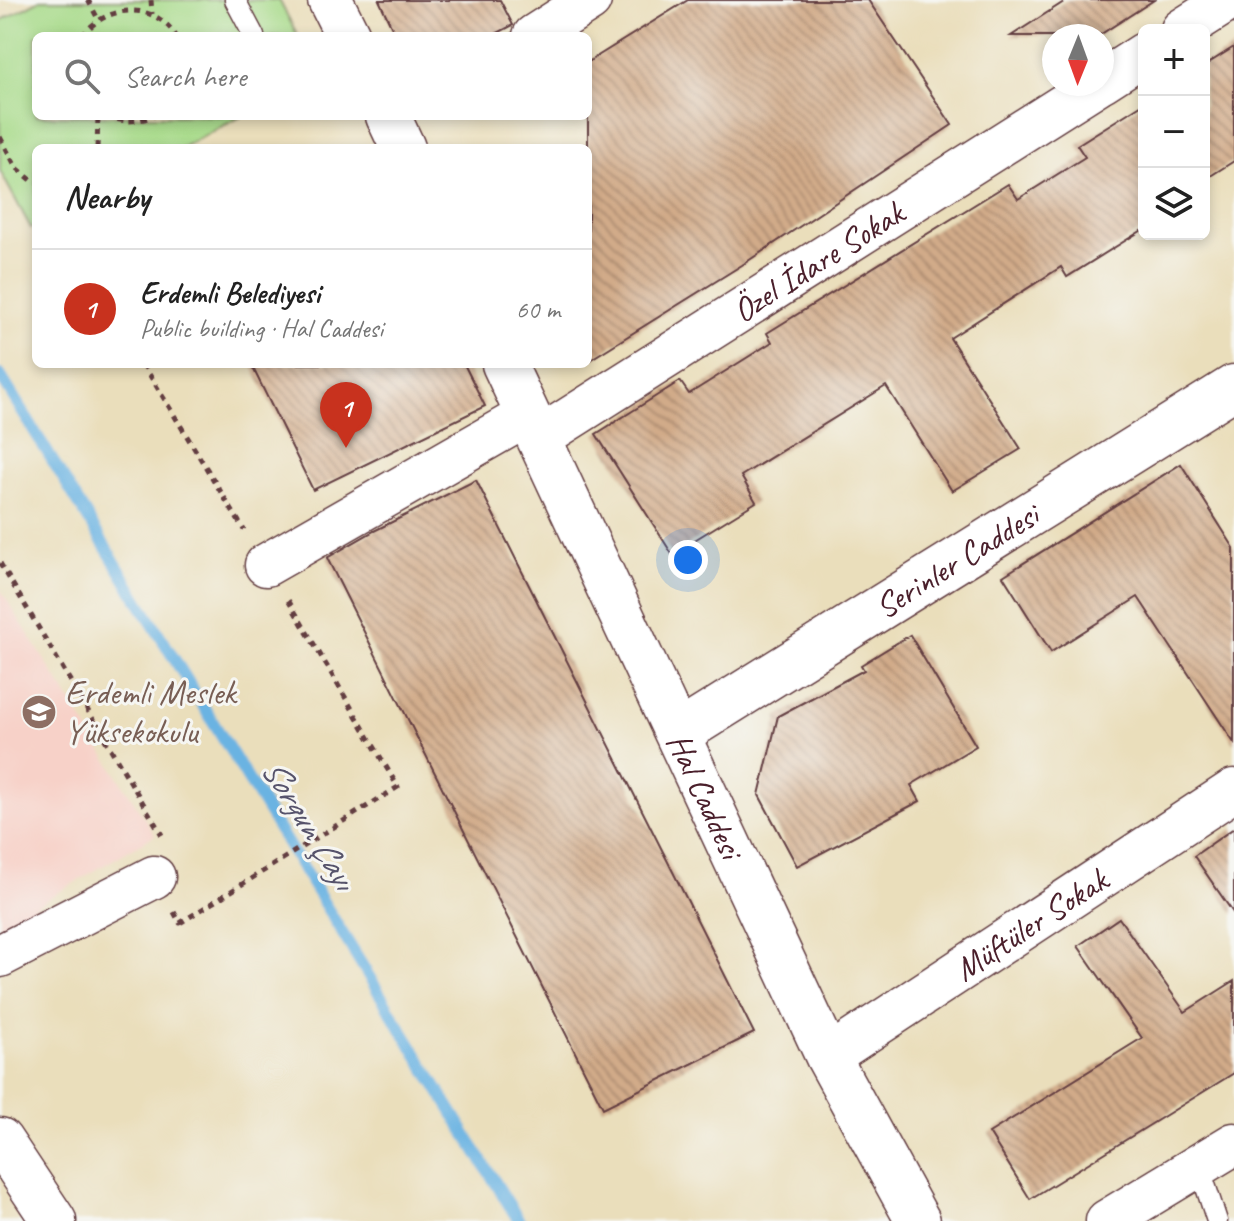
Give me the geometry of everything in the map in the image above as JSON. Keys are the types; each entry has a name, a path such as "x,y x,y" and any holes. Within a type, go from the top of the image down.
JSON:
{"street":[{"path":"330,0 346,32"},
{"path":"540,32 590,0"},
{"path":"1191,24 1229,0"},
{"name":"Özel İdare Sokak","path":"1114,73 1138,58"},
{"name":"Özel İdare Sokak","path":"266,565 533,426 1077,96"},
{"name":"Hal Caddesi","path":"506,368 828,1057 918,1221"},
{"name":"Serinler Caddesi","path":"678,734 1234,387"},
{"name":"Müftüler Sokak","path":"828,1057 1234,790"},
{"path":"0,956 154,877"},
{"path":"0,1140 54,1221"},
{"path":"1107,1221 1234,1144"}],"lane":[{"path":"235,0 252,32"},
{"path":"1199,1166 1217,1221"}],"path":[{"path":"88,0 98,19"},
{"path":"151,0 152,14"},
{"path":"86,32 98,19 111,12 131,9 152,14 174,32"},
{"path":"97,144 98,120"},
{"path":"115,120 143,120"},
{"path":"0,137 16,167 32,181"},
{"path":"0,563 167,843 145,860 180,923 381,797"}],"shaded area":[{"name":"Erdemli Meslek Yüksekokulu","path":"0,589 155,835 0,927"}],"green space":[{"path":"40,0 279,0 296,32 32,32 32,120 234,120 189,144 32,144 31,228 0,171 0,21"}],"building":[{"path":"379,0 500,0 513,25 500,32 394,32"},
{"path":"688,0 868,0 952,125 742,265 592,359 592,144 588,144 588,120 592,120 592,60"},
{"path":"1067,0 1154,0 1114,26 1042,24 1042,36 1011,36"},
{"path":"1234,47 1234,161 1210,176 1210,96 1210,62"},
{"path":"1138,107 1138,233 1067,277 1061,267 950,338 1021,449 952,491 886,386 741,476 756,502 672,554 596,434 680,381 689,394 772,342 767,333 1008,184 1018,199 1085,157 1077,145"},
{"path":"253,368 466,368 485,406 313,490"},
{"path":"1181,464 1234,548 1234,743 1138,597 1051,652 1003,576"},
{"path":"476,480 754,1033 603,1108 327,558"},
{"path":"910,635 976,746 911,785 920,801 797,866 759,795 778,716 864,670 861,665"},
{"path":"1234,828 1234,914 1194,856"},
{"path":"1119,918 1185,1012 1234,981 1234,1073 1030,1199 989,1133 1142,1038 1078,946"}],"waterway":[{"name":"Sorgun Çayı","path":"0,375 519,1221"}],"place":[{"name":"Erdemli Belediyesi","path":"346,448"},
{"name":"Erdemli Meslek Yüksekokulu","path":"39,712"}]}
